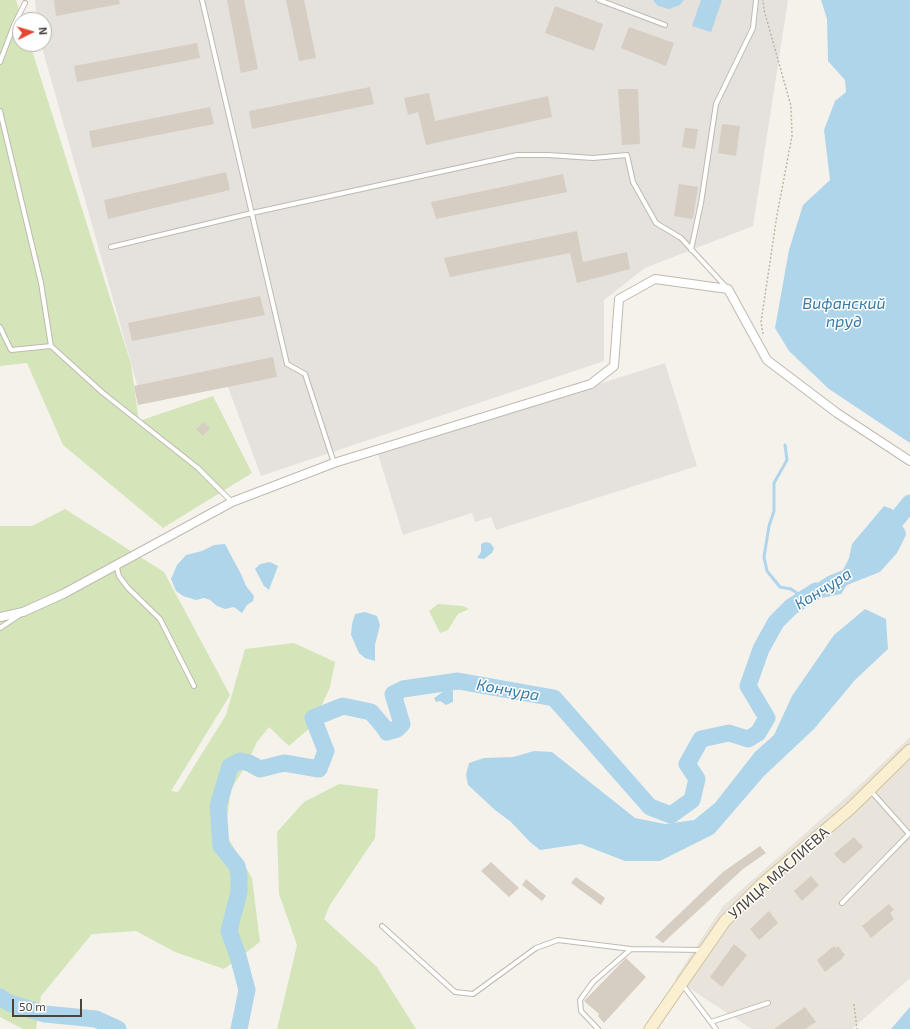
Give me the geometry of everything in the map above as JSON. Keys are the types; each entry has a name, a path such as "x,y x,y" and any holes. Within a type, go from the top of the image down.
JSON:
{"street":[{"path":"0,617 23,612 63,594 232,502 334,463 591,384 614,366 619,299 655,279 728,289 767,360 837,413 910,461"},
{"name":"УЛИЦА МАСЛИЕВА","path":"650,1029 681,982 725,921 743,902 870,790 910,750"}],"lane":[{"path":"202,0 287,364 305,374 334,463"},
{"path":"599,0 665,25"},
{"path":"691,250 701,203 716,104 753,28 756,0"},
{"path":"0,62 14,24 26,3"},
{"path":"0,111 41,284 51,346 103,393 198,468 232,502"},
{"path":"111,247 252,213 517,155 548,155 593,158 626,155 633,182 656,223 681,238 728,289"},
{"path":"0,327 11,350 51,346"},
{"path":"116,564 119,576 128,588 160,619 194,686"},
{"path":"0,628 23,612"},
{"path":"842,902 910,834 870,790"},
{"path":"382,926 455,992 473,994 536,948 558,940 631,949 704,950"},
{"path":"598,1029 581,1011 580,1000 593,982 631,949"},
{"path":"681,982 716,1029"},
{"path":"711,1022 768,1003"}],"path":[{"path":"763,0 764,10 791,106 792,136 777,215 761,322 764,337"},
{"path":"854,1004 857,1029"}],"shaded area":[{"path":"35,0 788,0 753,226 645,268 604,300 604,361 261,476 228,387 142,402 43,52 52,52 52,12 36,12"},
{"path":"665,363 697,466 496,530 491,517 475,522 472,513 403,535 378,454"},
{"path":"910,737 910,978 852,1029 752,1029 675,979 723,906 861,784"}],"green space":[{"path":"0,0 16,0 20,12 12,12 12,52 33,52 131,364 139,421 213,396 252,473 163,528 63,445 27,363 0,366"},
{"path":"65,509 164,572 230,695 171,791 178,792 226,715 245,649 294,643 335,662 330,687 313,725 289,746 269,727 257,742 245,767 231,789 225,833 252,878 260,942 224,969 175,952 136,931 92,934 41,996 36,1029 23,1029 0,1017 0,526 32,526"},
{"path":"438,604 463,606 469,609 458,614 448,630 440,633 429,611"},
{"path":"339,784 378,789 375,838 330,905 324,919 377,967 416,1029 277,1029 297,945 279,894 277,832 304,802"}],"water":[{"path":"653,0 684,0 680,5 669,9 658,6"},
{"path":"701,0 722,0 711,32 692,26"},
{"name":"Вифанский пруд","path":"821,0 910,0 910,443 829,389 789,351 775,328 789,250 803,205 830,180 824,130 835,101 846,92 845,80 828,61 827,19"},
{"path":"884,506 892,509 905,530 906,535 897,553 880,572 847,585 841,594 797,603 797,593 805,591 828,576 843,570 849,558 852,544"},
{"path":"485,542 490,543 494,548 492,553 484,559 477,558 481,552 481,544"},
{"path":"225,544 246,586 254,596 253,601 247,605 242,613 234,607 225,609 217,606 210,600 204,598 196,600 183,596 176,591 171,579 177,565 186,555 202,551 214,545"},
{"path":"270,562 278,566 269,590 264,586 255,569 260,564"},
{"path":"865,609 886,619 888,649 855,680 814,729 764,776 714,834 660,861 625,861 581,844 540,850 511,822 495,810 468,785 466,775 469,763 484,758 513,757 534,751 552,752 635,818 665,824 694,820 715,803 755,752 774,735 792,696 834,635"},
{"path":"365,612 377,616 380,625 375,645 375,661 365,658 359,653 351,635 355,614"},
{"path":"447,689 453,691 453,702 446,705 440,701 436,702 434,698"},
{"path":"910,1007 910,1029 891,1029"}],"building":[{"path":"54,0 119,0 120,4 56,16"},
{"path":"227,0 244,0 258,69 241,73"},
{"path":"286,0 304,0 316,58 299,61"},
{"path":"555,6 603,24 594,51 545,33"},
{"path":"629,27 674,43 666,66 621,48"},
{"path":"197,43 200,58 77,82 74,66"},
{"path":"370,87 374,104 252,129 249,111"},
{"path":"618,89 638,89 640,144 622,145"},
{"path":"429,93 435,121 548,96 552,117 426,145 418,112 408,115 404,98"},
{"path":"210,107 214,124 92,148 89,131"},
{"path":"722,124 740,126 736,156 718,153"},
{"path":"685,128 698,129 695,149 682,147"},
{"path":"226,172 230,190 108,219 104,200"},
{"path":"563,174 567,192 436,219 431,202"},
{"path":"679,184 698,187 693,219 674,216"},
{"path":"577,231 583,262 627,252 630,269 577,283 570,253 450,277 444,258"},
{"path":"260,296 265,315 132,341 128,323"},
{"path":"273,357 277,377 138,405 134,386"},
{"path":"204,422 210,428 203,436 196,429"},
{"path":"854,837 863,847 844,864 834,854"},
{"path":"760,846 766,853 743,869 663,943 655,937 723,872"},
{"path":"491,862 519,888 509,897 481,871"},
{"path":"811,876 819,885 802,901 794,891"},
{"path":"576,877 605,898 601,905 571,883"},
{"path":"526,879 546,896 542,901 522,885"},
{"path":"889,904 894,910 890,913 894,919 871,938 862,926"},
{"path":"769,911 778,923 759,940 750,929"},
{"path":"734,944 747,955 722,987 710,977"},
{"path":"834,946 836,948 838,946 845,955 825,972 817,960"},
{"path":"626,958 646,977 604,1023 598,1016 599,1014 584,1001"},
{"path":"805,1007 816,1022 805,1029 774,1029"}],"waterway":[{"path":"785,445 787,460 774,483 774,511 769,526 764,557 767,571 780,587 791,589 797,593 799,598 797,603"},
{"name":"Кончура","path":"883,536 910,503"},
{"name":"Кончура","path":"239,1029 247,990 238,956 229,931 239,892 239,876 237,866 221,846 218,806 230,766 240,761 249,763 260,769 284,763 319,769 326,751 313,718 343,706 371,712 387,732 397,729 402,724 393,694 403,689 458,681 554,698 650,807 671,815 692,800 697,779 687,764 701,739 729,733 748,739 758,733 767,718 748,686 761,649 776,622 791,607 816,591"},
{"name":"Кончура","path":"0,997 9,1003 45,1014 96,1019 118,1029"}]}
